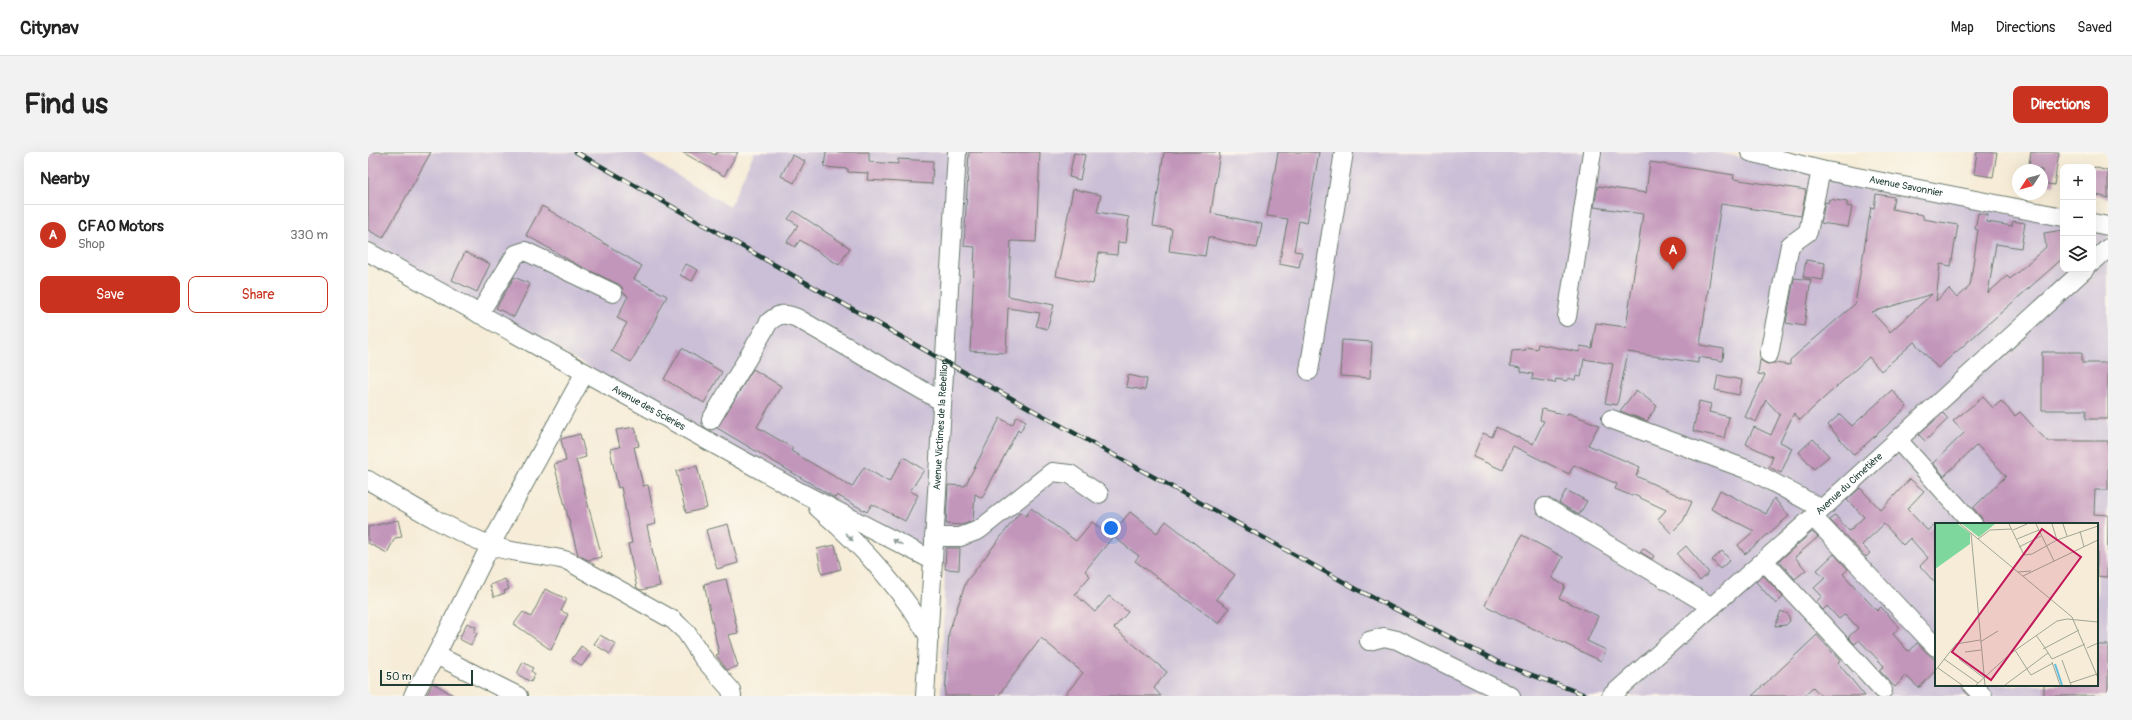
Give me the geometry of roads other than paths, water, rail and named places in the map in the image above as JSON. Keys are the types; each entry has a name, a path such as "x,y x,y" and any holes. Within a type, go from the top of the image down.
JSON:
{"street":[{"name":"Avenue Victimes de la Rebellion","path":"925,696 941,401 957,152"},
{"path":"1309,372 1344,152"},
{"path":"1567,317 1592,152"},
{"name":"Avenue Savonnier","path":"1750,152 1821,170 2060,216"},
{"path":"1769,354 1790,245 1808,232 1821,170"},
{"path":"2096,224 2108,226"},
{"path":"2096,259 2108,248"},
{"path":"479,314 516,254 520,251 525,251 613,293"},
{"name":"Avenue des Scieries","path":"368,252 584,374 800,492 932,560"},
{"name":"Avenue du Cimetière","path":"1611,696 1818,513 2082,272"},
{"path":"710,420 769,322 776,316 786,313 941,401"},
{"path":"413,696 436,655 490,546 584,374"},
{"path":"1611,419 1754,472 1818,513 1935,646"},
{"path":"1898,440 1972,523"},
{"path":"934,537 960,537 979,530 1052,472 1070,474 1099,494"},
{"path":"371,487 490,546 518,553 553,556 568,561 673,620 686,632 703,658 731,690 732,696"},
{"path":"800,492 849,537 899,591 914,610 929,637"},
{"path":"1545,507 1712,607"},
{"path":"1764,561 1884,690"},
{"path":"1369,641 1384,637 1397,640 1511,696"},
{"path":"436,655 518,696"},
{"path":"1973,686 1983,696"}],"railway":[{"path":"576,152 944,361 1360,591 1500,663 1588,696"}],"place":[{"name":"CFAO Motors","path":"1673,270"}]}
